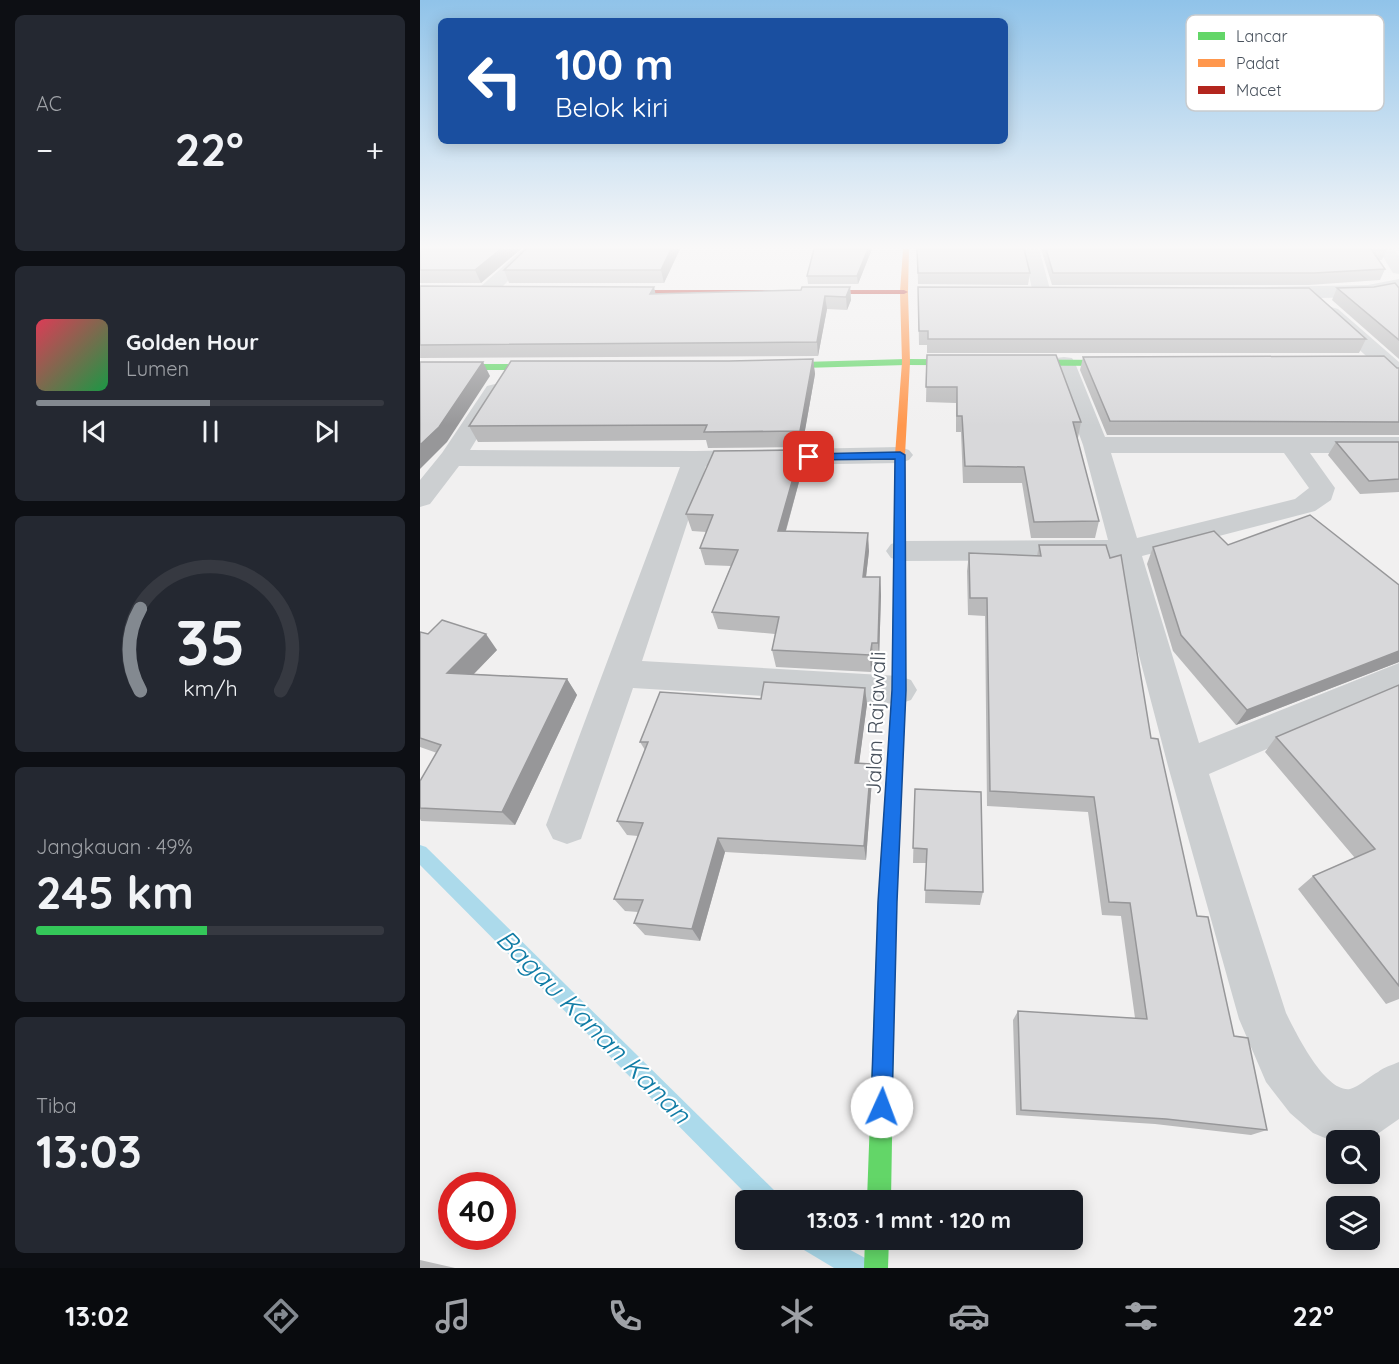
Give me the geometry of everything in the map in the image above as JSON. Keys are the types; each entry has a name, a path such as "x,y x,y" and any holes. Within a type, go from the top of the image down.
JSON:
{"street":[{"name":"Jalan Rajawali","path":"879,1190 887,902 899,690 900,455 906,362 904,308"},
{"path":"1326,308 1392,367"},
{"path":"1361,361 1392,367"},
{"path":"755,367 906,362 1135,363"},
{"path":"1064,363 1096,445 1187,766 1264,1019 1284,1064 1308,1095 1332,1114 1357,1116 1399,1088"},
{"path":"420,367 568,367"},
{"path":"420,498 452,458 510,367"},
{"path":"1096,445 1399,445"},
{"path":"901,551 1124,549 1165,542 1305,505 1321,494 1320,482 1292,446"},
{"path":"452,458 696,459 900,455"},
{"path":"567,825 696,459"},
{"path":"621,674 899,690"},
{"path":"1187,766 1399,677"},
{"path":"876,1268 877,1250"}],"building":[{"path":"420,308 823,308 817,342 420,345"},
{"path":"918,308 1332,308 1366,339 928,339 928,331 919,331"},
{"path":"1361,308 1399,308 1399,340"},
{"path":"927,355 1056,355 1081,422 1073,422 1099,521 1034,522 1024,467 965,466 962,416 957,416 957,387 926,387"},
{"path":"1384,356 1399,368 1399,422 1110,421 1083,357"},
{"path":"813,359 800,431 704,432 707,425 469,426 511,361"},
{"path":"420,362 483,362 439,427 420,445"},
{"path":"1336,442 1399,442 1399,479 1369,481"},
{"path":"801,450 778,531 868,533 863,577 880,577 878,643 872,643 870,655 772,650 779,617 712,612 738,550 700,548 713,515 686,514 714,451"},
{"path":"1310,515 1399,585 1399,651 1247,710 1181,635 1153,547 1214,531 1228,545"},
{"path":"1039,545 1106,545 1110,558 1121,555 1151,738 1158,739 1197,916 1208,917 1234,1036 1248,1038 1267,1130 1166,1119 1021,1110 1018,1011 1147,1019 1130,903 1109,902 1094,797 990,791 987,598 970,598 969,553 1041,556"},
{"path":"442,620 486,634 447,673 567,679 502,812 420,808 420,781 441,745 420,738 420,632 428,634"},
{"path":"764,682 865,688 855,763 871,764 864,846 718,838 692,929 634,923 643,900 614,899 643,823 617,821 648,742 640,742 660,692 761,699"},
{"path":"1399,685 1399,986 1313,876 1375,849 1276,737"},
{"path":"915,789 981,792 983,892 925,890 927,849 913,848"}],"waterway":[{"name":"Bagau Kanan Kanan","path":"420,853 758,1190"},
{"name":"Bagau Kanan Kanan","path":"826,1250 858,1268"}],"traffic: fast":[{"path":"769,366 906,362 1125,363"},
{"path":"420,367 553,367"},
{"path":"879,1190 887,902 899,690 900,514"},
{"path":"876,1268 877,1250"}],"traffic: slow":[{"path":"900,514 900,455 906,362 904,308"}],"route":[{"path":"809,457 900,455 899,690 887,902 882,1107"}]}
